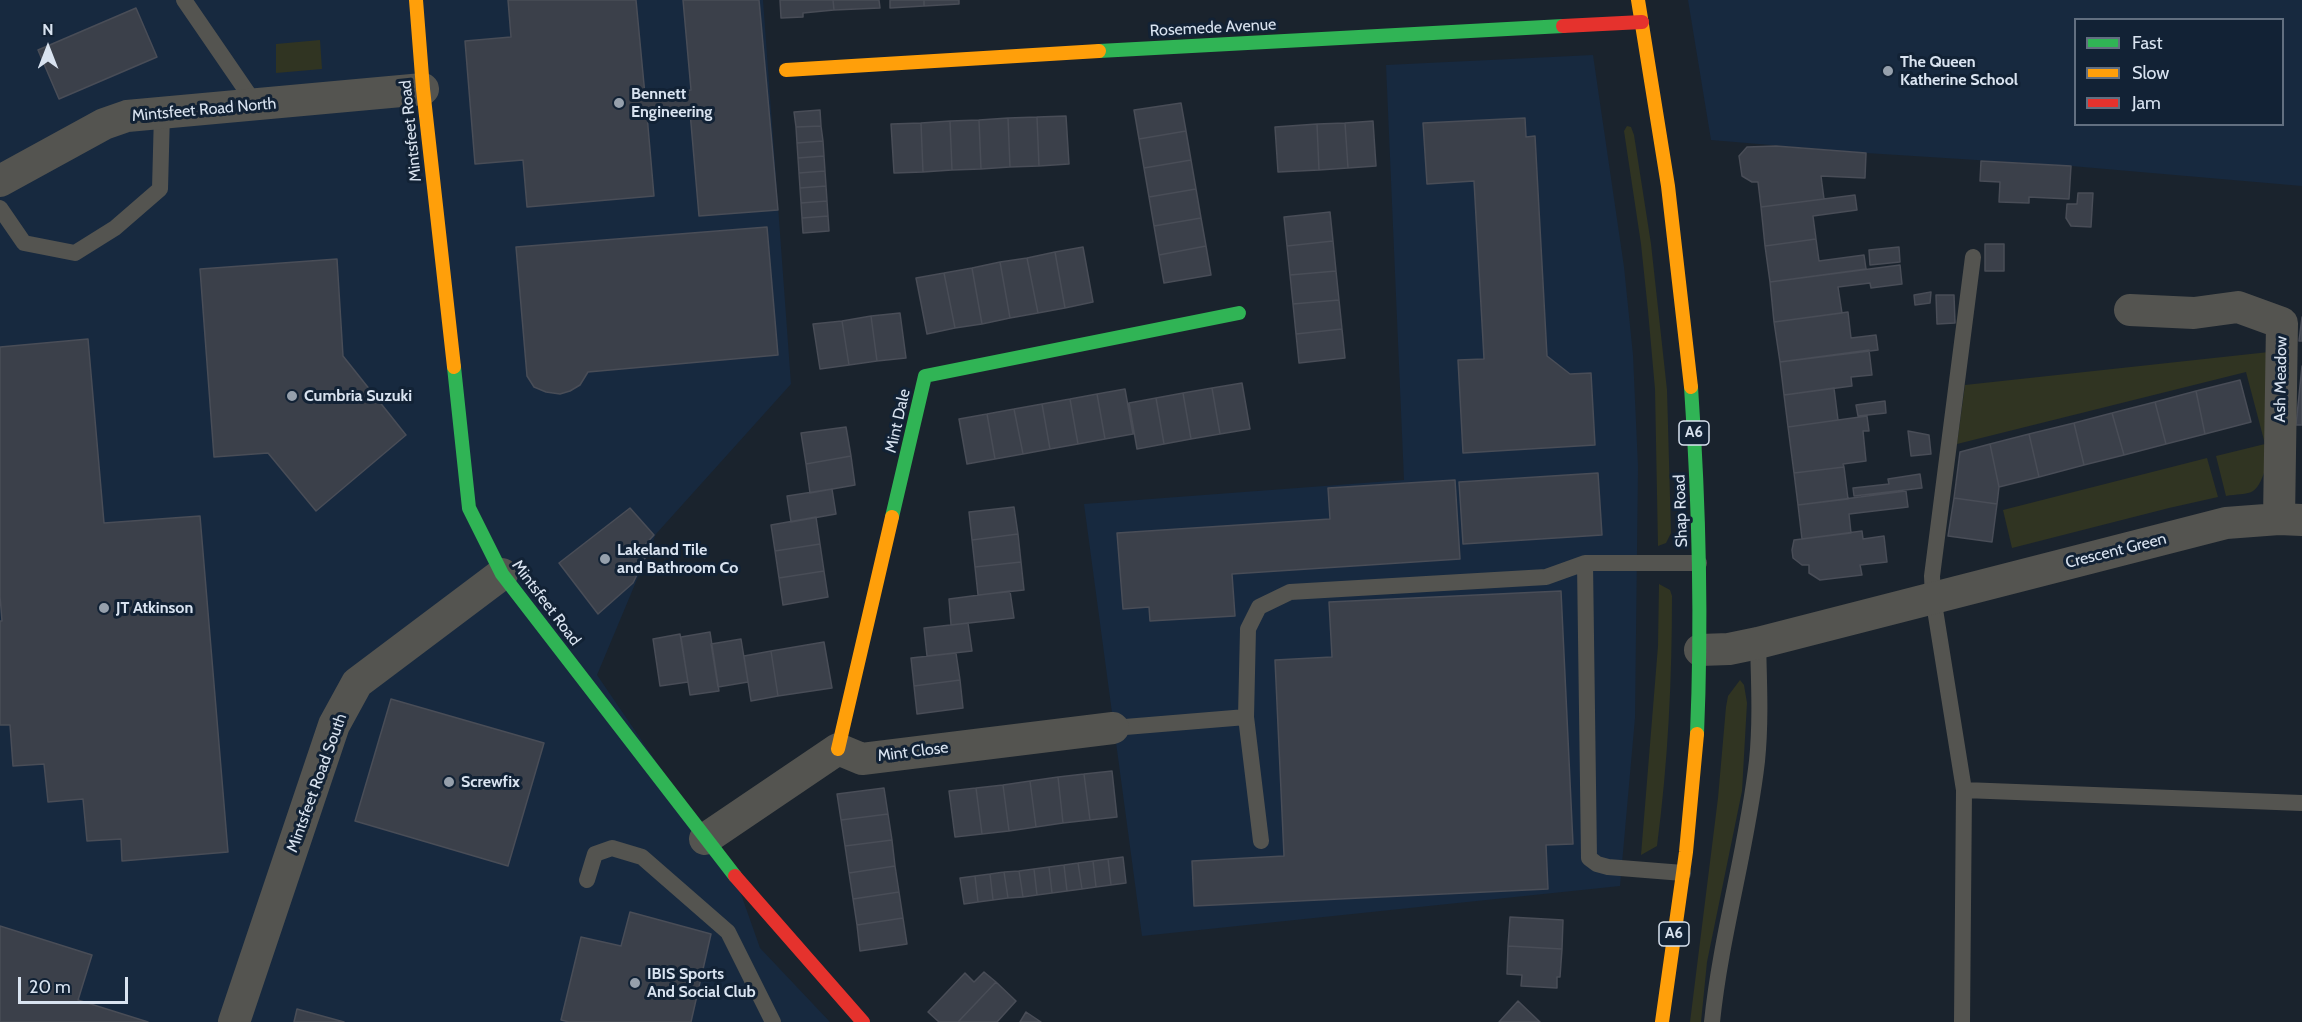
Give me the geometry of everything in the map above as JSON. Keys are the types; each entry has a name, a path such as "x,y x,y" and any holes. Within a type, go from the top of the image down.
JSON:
{"main road":[{"name":"Mintsfeet Road","path":"416,0 423,89 469,508 502,574 705,839 735,877 863,1022"},
{"name":"Shap Road","path":"1638,0 1676,250 1689,358 1699,563 1700,650 1696,752 1683,873 1662,1022"},
{"name":"Rosemede Avenue","path":"786,70 1642,22"},
{"name":"Mint Dale","path":"838,749 925,376 1239,313"}],"street":[{"name":"Mintsfeet Road North","path":"0,181 104,124 127,117 423,89"},
{"name":"Ash Meadow","path":"2130,310 2194,313 2238,307 2282,323 2290,520"},
{"name":"Crescent Green","path":"1700,650 1729,650 1758,643 2226,523 2290,520"},
{"name":"Mintsfeet Road South","path":"234,1022 334,725 357,683 502,574"},
{"name":"Mint Close","path":"838,749 862,759 1113,728"},
{"path":"705,839 838,749"}],"lane":[{"path":"184,0 256,105"},
{"path":"0,208 24,243 75,253 115,228 160,189 162,113"},
{"path":"1962,1022 1964,790 1933,597 1932,576 1973,257"},
{"path":"1261,842 1246,717 1248,630 1259,607 1290,592 1546,577 1585,563 1699,563"},
{"path":"1585,563 1589,858 1597,864 1608,867 1683,873"},
{"path":"1712,1022 1716,982 1757,760 1758,643"},
{"path":"1113,728 1246,717"},
{"path":"1964,790 2302,803"},
{"path":"587,880 595,854 612,848 642,857 728,932 773,1022"}],"shaded area":[{"path":"0,0 763,0 791,384 656,534 597,675 735,877 760,948 830,1022 0,1022"},
{"name":"The Queen Katherine School","path":"1688,0 2302,0 2302,186 2071,166 1866,153 1711,140"},
{"path":"1593,55 1624,267 1633,355 1638,467 1635,718 1620,886 1142,936 1084,504 1404,480 1386,65"}],"green space":[{"path":"320,40 322,69 276,73 276,44"},
{"path":"1627,126 1631,127 1634,135 1651,244 1667,390 1671,533 1666,543 1658,546 1655,389 1641,244 1624,131"},
{"path":"2269,352 2264,473 2258,487 2246,494 2226,496 2216,456 2265,444 2246,372 1957,444 1965,385"},
{"path":"2207,458 2218,497 2012,548 2003,510"},
{"path":"1659,584 1670,590 1672,596 1667,753 1657,846 1641,855 1658,646"},
{"path":"1740,680 1744,685 1747,703 1742,791 1707,962 1701,1022 1690,1022 1718,798 1726,707 1728,696"}],"building":[{"name":"Bennett Engineering","path":"508,0 636,0 645,95 691,90 683,0 759,0 778,210 699,216 690,112 647,115 654,196 527,207 523,160 475,164 465,41 511,37"},
{"path":"780,0 833,0 834,10 803,13 803,17 781,18"},
{"path":"833,0 879,0 880,8 834,10"},
{"path":"890,0 924,0 924,6 890,8"},
{"path":"924,0 959,0 959,4 924,6"},
{"path":"136,8 157,57 59,99 38,50"},
{"path":"1181,103 1186,131 1139,139 1134,110"},
{"path":"820,110 821,126 796,127 794,112"},
{"path":"1066,116 1069,164 1039,166 1037,117"},
{"path":"1037,117 1039,166 1010,167 1008,118"},
{"path":"1008,118 1010,167 981,169 979,120"},
{"path":"1525,118 1526,137 1535,136 1547,356 1570,374 1591,373 1595,445 1463,453 1458,360 1484,359 1474,181 1427,184 1423,123"},
{"path":"979,120 981,169 952,170 950,121"},
{"path":"950,121 952,170 923,172 921,123"},
{"path":"1373,121 1376,166 1348,168 1345,123"},
{"path":"921,123 923,172 894,173 891,124"},
{"path":"1345,123 1348,168 1319,170 1317,124"},
{"path":"1317,124 1319,170 1278,172 1275,127"},
{"path":"821,126 823,141 797,143 796,127"},
{"path":"1186,131 1191,160 1144,168 1139,139"},
{"path":"823,141 824,156 798,158 797,143"},
{"path":"1776,146 1866,153 1865,178 1821,176 1824,199 1761,207 1758,182 1752,182 1742,176 1739,156 1747,147"},
{"path":"824,156 825,171 799,173 798,158"},
{"path":"1191,160 1196,189 1149,197 1144,168"},
{"path":"1981,161 2071,166 2069,199 2029,197 2029,203 1999,202 2000,182 1980,181"},
{"path":"825,171 826,186 800,188 799,173"},
{"path":"826,186 827,201 801,203 800,188"},
{"path":"1196,189 1201,218 1154,226 1149,197"},
{"path":"2078,193 2093,193 2091,227 2071,226 2066,218 2067,204 2077,204"},
{"path":"1855,195 1857,210 1813,216 1816,239 1765,246 1761,207"},
{"path":"827,201 828,216 802,218 801,203"},
{"path":"1330,212 1333,241 1287,246 1284,217"},
{"path":"828,216 829,231 803,233 802,218"},
{"path":"1201,218 1206,246 1159,255 1154,226"},
{"path":"767,227 778,355 588,372 580,385 560,394 534,387 527,376 516,247"},
{"path":"1816,239 1819,261 1864,255 1866,269 1770,282 1765,246"},
{"path":"1333,241 1336,271 1290,275 1287,246"},
{"path":"1985,244 2004,244 2004,271 1985,271"},
{"path":"1206,246 1211,275 1164,283 1159,255"},
{"path":"1083,247 1093,302 1065,308 1055,252"},
{"path":"1899,247 1900,262 1870,265 1869,250"},
{"path":"1055,252 1065,308 1038,313 1027,258"},
{"path":"1027,258 1038,313 1010,318 1000,262"},
{"name":"Cumbria Suzuki","path":"337,259 343,356 406,435 316,511 268,453 214,457 200,269"},
{"path":"1000,262 1010,318 982,324 972,268"},
{"path":"1900,265 1902,284 1871,288 1870,283 1838,287 1842,313 1774,322 1770,282"},
{"path":"972,268 982,324 955,328 944,273"},
{"path":"1336,271 1339,300 1293,304 1290,275"},
{"path":"944,273 955,328 927,334 916,278"},
{"path":"1931,292 1930,303 1915,305 1914,295"},
{"path":"1936,295 1954,295 1955,323 1937,324"},
{"path":"1339,300 1342,329 1296,334 1293,304"},
{"path":"1848,312 1851,338 1876,335 1878,350 1780,362 1774,322"},
{"path":"900,313 906,358 877,361 871,316"},
{"path":"871,316 877,361 849,365 842,321"},
{"path":"2302,317 2302,341 2299,341"},
{"path":"842,321 849,365 820,369 813,324"},
{"path":"1342,329 1345,358 1299,363 1296,334"},
{"name":"JT Atkinson","path":"88,339 104,523 200,516 228,852 122,861 121,839 87,841 83,799 48,802 44,764 13,766 10,725 0,725 0,621 2,621 0,596 0,347"},
{"path":"1869,350 1872,375 1851,377 1852,386 1784,395 1780,362"},
{"path":"2302,366 2302,425 2296,425"},
{"path":"2240,380 2251,422 2205,434 2196,391"},
{"path":"1242,383 1250,429 1220,434 1212,388"},
{"path":"1212,388 1220,434 1191,439 1183,393"},
{"path":"1834,388 1838,420 1788,427 1784,395"},
{"path":"1125,389 1133,434 1105,439 1097,394"},
{"path":"2196,391 2205,434 2166,444 2155,402"},
{"path":"1183,393 1191,439 1164,444 1156,398"},
{"path":"1097,394 1105,439 1078,444 1070,399"},
{"path":"1156,398 1164,444 1137,449 1129,403"},
{"path":"1070,399 1078,444 1050,449 1042,404"},
{"path":"1885,401 1886,413 1858,416 1856,405"},
{"path":"2155,402 2166,444 2124,455 2112,413"},
{"path":"1042,404 1050,449 1023,454 1014,409"},
{"path":"1014,409 1023,454 995,459 987,414"},
{"path":"2112,413 2124,455 2084,465 2074,423"},
{"path":"987,414 995,459 967,464 959,419"},
{"path":"1867,416 1869,431 1863,431 1866,461 1843,464 1844,467 1794,473 1788,427"},
{"path":"2074,423 2084,465 2039,477 2029,434"},
{"path":"846,427 851,456 806,464 801,433"},
{"path":"1908,431 1929,435 1931,454 1911,456"},
{"path":"2029,434 2039,477 1999,487 1990,444"},
{"path":"1990,444 1999,487 1997,504 1954,498 1960,452"},
{"path":"851,456 855,485 810,493 806,464"},
{"path":"1844,467 1848,499 1798,505 1794,473"},
{"path":"1598,473 1602,535 1463,544 1459,482"},
{"path":"1920,474 1922,488 1854,496 1853,488 1889,484 1888,479"},
{"path":"1455,480 1460,559 1232,574 1235,616 1150,621 1149,607 1123,609 1117,533 1330,519 1328,488"},
{"path":"832,489 836,514 791,522 787,496"},
{"path":"1906,491 1908,507 1849,514 1851,533 1802,539 1798,505"},
{"path":"1954,498 1997,504 1992,542 1948,536"},
{"path":"1014,507 1018,534 972,540 969,512"},
{"name":"Lakeland Tile and Bathroom Co","path":"630,508 654,535 642,548 647,554 633,583 598,614 559,563"},
{"path":"816,517 820,544 775,551 771,525"},
{"path":"1862,531 1863,539 1884,536 1887,562 1860,565 1862,575 1820,580 1809,573 1809,565 1802,565 1793,558 1794,540"},
{"path":"1018,534 1021,562 975,567 972,540"},
{"path":"820,544 824,571 779,578 775,551"},
{"path":"1021,562 1024,590 978,595 975,567"},
{"path":"824,571 828,597 783,605 779,578"},
{"path":"1010,591 1014,618 951,625 949,599"},
{"path":"1561,591 1573,844 1546,845 1548,889 1194,906 1192,861 1284,856 1275,660 1332,657 1329,602"},
{"path":"968,623 972,651 927,656 924,628"},
{"path":"710,632 719,691 690,695 681,637"},
{"path":"680,634 688,682 660,686 653,639"},
{"path":"741,639 748,682 718,687 711,644"},
{"path":"824,642 832,688 778,696 771,651"},
{"path":"771,651 778,696 751,701 744,656"},
{"path":"956,653 960,680 914,686 911,658"},
{"path":"960,680 963,708 917,714 914,686"},
{"name":"Screwfix","path":"391,699 544,743 508,866 355,821"},
{"path":"1112,771 1117,817 1090,820 1084,774"},
{"path":"1084,774 1090,820 1063,823 1058,777"},
{"path":"1058,777 1063,823 1036,827 1030,781"},
{"path":"1030,781 1036,827 1009,831 1003,785"},
{"path":"1003,785 1009,831 982,834 976,788"},
{"path":"884,788 888,814 841,820 837,794"},
{"path":"976,788 982,834 955,837 949,791"},
{"path":"888,814 892,840 845,846 841,820"},
{"path":"892,840 895,866 849,873 845,846"},
{"path":"1123,857 1126,883 1111,885 1108,859"},
{"path":"1108,859 1111,885 1096,887 1093,861"},
{"path":"1093,861 1096,887 1082,889 1078,863"},
{"path":"1078,863 1082,889 1067,891 1064,865"},
{"path":"1064,865 1067,891 1052,893 1049,867"},
{"path":"895,866 899,892 853,899 849,873"},
{"path":"1049,867 1052,893 1037,895 1034,869"},
{"path":"1034,869 1037,895 1023,897 1019,871"},
{"path":"1019,871 1023,897 1008,898 1004,872"},
{"path":"1004,872 1008,898 993,900 990,874"},
{"path":"990,874 993,900 978,902 975,876"},
{"path":"975,876 978,902 964,904 960,878"},
{"path":"899,892 903,918 857,925 853,899"},
{"name":"IBIS Sports And Social Club","path":"630,912 711,934 691,1022 569,1022 561,1020 581,937 621,946"},
{"path":"1510,917 1563,920 1562,949 1508,946"},
{"path":"903,918 907,944 860,951 857,925"},
{"path":"0,926 92,955 78,1000 148,1022 0,1022"},
{"path":"1508,946 1562,949 1557,988 1521,986 1522,975 1507,974"},
{"path":"984,972 996,982 958,1022 939,1022 928,1012 965,973 974,982"},
{"path":"996,982 1016,1001 997,1022 958,1022"},
{"path":"1518,1001 1540,1022 1499,1022"},
{"path":"297,1009 344,1022 294,1022"},
{"path":"1026,1012 1041,1022 1020,1022"}],"traffic: fast":[{"path":"1099,51 1563,26"},
{"path":"892,517 925,376 1239,313"},
{"path":"454,367 469,508 502,574 735,876"},
{"path":"1691,387 1699,560 1697,734"}],"traffic: slow":[{"path":"416,0 423,89 454,367"},
{"path":"1638,0 1668,186 1691,387"},
{"path":"786,70 1099,51"},
{"path":"838,749 892,517"},
{"path":"1662,1022 1686,852 1697,734"}],"traffic: jam":[{"path":"1563,26 1642,22"},
{"path":"735,876 863,1022"}],"place":[{"name":"The Queen Katherine School","path":"1888,71"},
{"name":"Bennett Engineering","path":"619,103"},
{"name":"Cumbria Suzuki","path":"292,396"},
{"name":"Lakeland Tile and Bathroom Co","path":"605,559"},
{"name":"JT Atkinson","path":"104,608"},
{"name":"Screwfix","path":"449,782"},
{"name":"IBIS Sports And Social Club","path":"635,983"}]}
